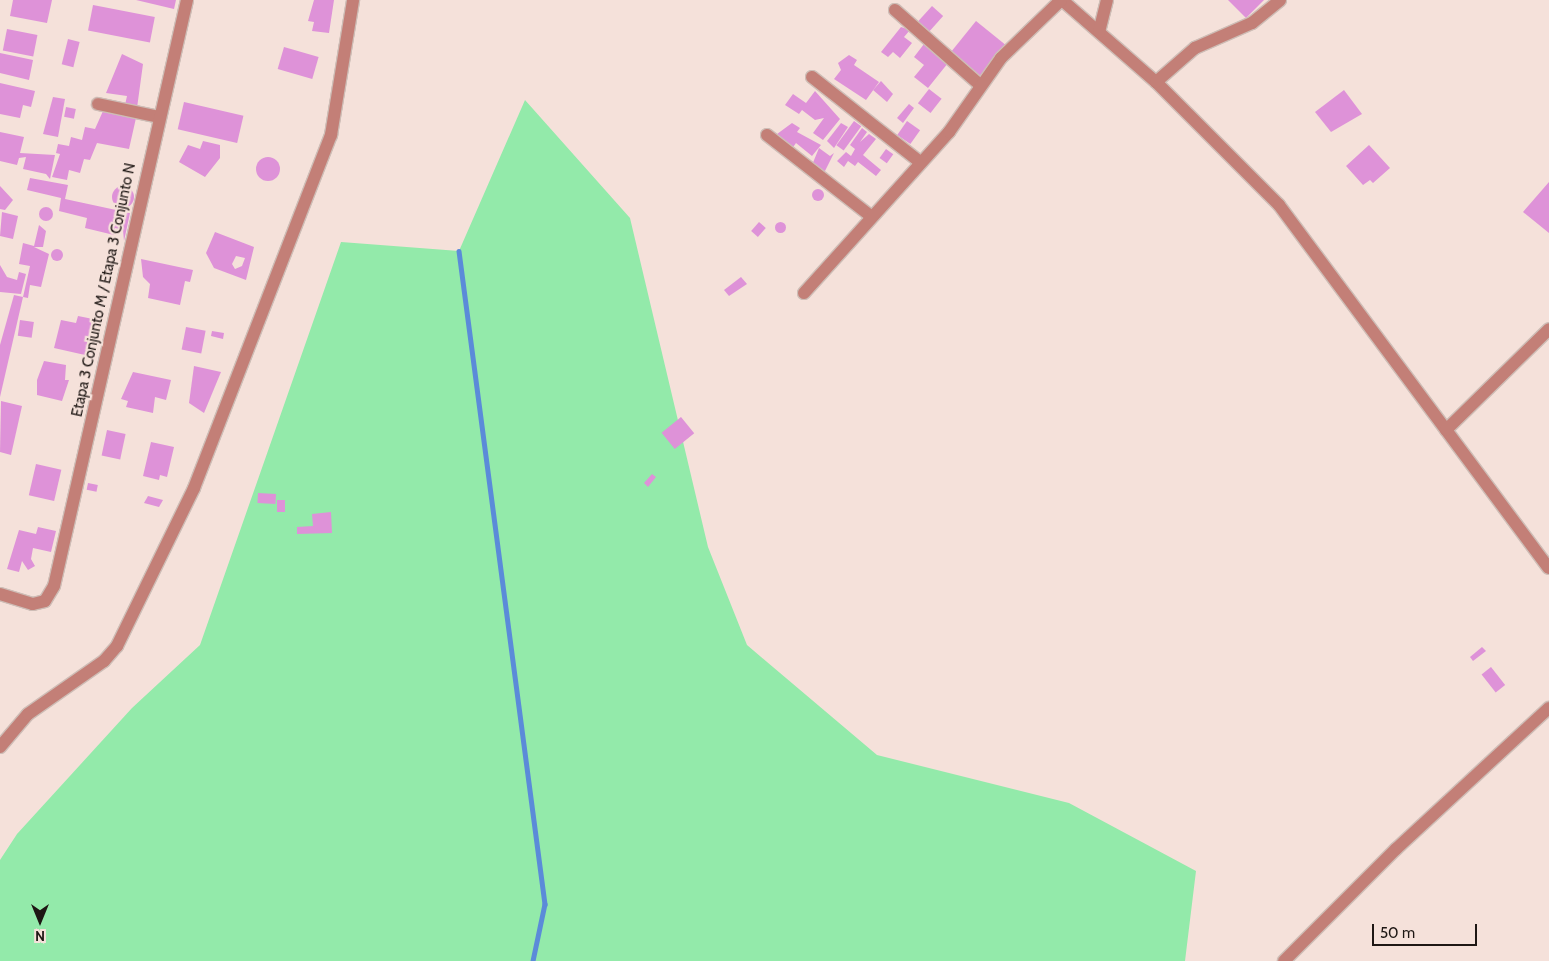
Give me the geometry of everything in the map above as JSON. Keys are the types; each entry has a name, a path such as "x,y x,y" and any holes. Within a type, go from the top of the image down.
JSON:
{"street":[{"name":"Etapa 3 Conjunto M / Etapa 3 Conjunto N","path":"0,594 33,604 45,600 54,586 187,0"},
{"path":"0,748 28,714 104,661 117,646 194,488 331,135 353,0"},
{"path":"804,293 955,125 980,85 1022,36 1062,0 1156,82 1279,205 1549,568"},
{"path":"1099,32 1107,0"},
{"path":"1156,82 1195,48 1252,23 1280,0"},
{"path":"895,10 980,85"},
{"path":"812,77 920,162"},
{"path":"98,104 159,117"},
{"path":"768,135 872,217"},
{"path":"1446,430 1549,328"},
{"path":"1284,961 1410,836 1549,708"}],"green space":[{"path":"525,100 630,218 708,547 747,645 877,755 1069,803 1196,871 1185,961 0,961 0,860 17,834 132,708 200,645 341,242 459,251"}],"building":[{"path":"13,0 52,0 47,23 10,16"},
{"path":"136,0 176,0 174,9"},
{"path":"314,0 334,0 329,33 312,31 314,22 308,21"},
{"path":"1228,0 1264,0 1246,18"},
{"path":"93,5 155,17 150,43 88,31"},
{"path":"932,6 943,16 928,33 917,23"},
{"path":"976,21 1009,48 983,81 950,54"},
{"path":"901,27 910,30 904,37 912,43 900,58 893,52 888,57 881,52"},
{"path":"7,29 37,35 33,57 3,51"},
{"path":"68,39 80,42 73,67 62,64"},
{"path":"924,44 948,63 928,88 914,77 924,65 914,57"},
{"path":"284,47 319,57 312,79 278,69"},
{"path":"0,53 33,60 29,80 0,73"},
{"path":"122,54 143,64 137,108 125,105 127,96 106,93"},
{"path":"849,55 857,60 854,65 879,82 866,100 834,79 841,70 838,63"},
{"path":"881,81 893,94 887,102 873,90"},
{"path":"0,83 35,91 31,107 23,105 20,118 0,114"},
{"path":"929,89 942,99 931,113 918,103"},
{"path":"1344,90 1362,114 1331,132 1315,112"},
{"path":"815,91 840,119 823,140 813,133 824,118 815,120 802,110 799,114 785,105 793,94 806,103"},
{"path":"53,97 65,99 58,137 43,134"},
{"path":"184,102 243,116 237,143 178,129"},
{"path":"909,104 914,108 903,123 897,118"},
{"path":"66,107 76,109 74,119 64,117"},
{"path":"103,111 136,118 129,149 97,143 90,160 84,159 80,173 69,170 67,180 52,177 60,154 56,153 58,144 69,146 71,137 82,140 85,127 95,129"},
{"path":"854,121 861,126 844,151 836,145"},
{"path":"907,121 920,130 910,144 897,135"},
{"path":"792,123 800,128 797,132 821,145 812,156 796,143 791,150 773,137"},
{"path":"841,123 848,127 834,148 827,141"},
{"path":"862,128 867,132 860,142 869,134 876,139 863,155 881,170 876,176 858,162 855,166 848,161 844,167 837,161 846,152 851,156 855,149 850,145"},
{"path":"0,132 24,137 20,153 55,155 50,179 46,174 23,169 26,157 19,158 17,165 0,161"},
{"path":"203,141 220,145 220,158 205,177 179,162 188,145 200,149"},
{"path":"1369,145 1390,168 1373,183 1370,180 1363,185 1346,166"},
{"path":"819,148 830,156 834,153 823,175 812,165"},
{"path":"886,149 893,154 887,163 880,158"},
{"path":"268,157 277,160 280,169 277,178 268,181 259,178 256,169 259,160"},
{"path":"30,178 68,185 65,199 130,213 124,241 123,230 115,228 114,235 85,228 87,218 59,211 61,198 27,190"},
{"path":"1549,182 1549,233 1523,212"},
{"path":"0,186 13,200 5,210 0,209"},
{"path":"123,186 131,189 134,197 131,205 123,208 115,205 112,197 115,189"},
{"path":"820,189 823,190 823,200 816,201 813,200 812,193 813,190"},
{"path":"43,207 49,207 53,214 49,221 43,221 39,217 39,211"},
{"path":"2,212 18,216 13,239 0,236"},
{"path":"759,222 766,228 758,237 751,231"},
{"path":"778,222 782,222 785,227 784,231 778,232 775,229 775,225"},
{"path":"39,225 46,231 43,247 34,247 49,254 41,287 30,285 28,298 23,297 30,266 19,264 23,243 34,246"},
{"path":"215,232 254,247 246,280 214,268 206,253","holes":["236,256 245,258 242,266 235,269 232,264"]},
{"path":"55,249 59,249 63,255 59,261 55,261 51,257 51,253"},
{"path":"141,259 193,270 190,282 185,281 180,305 148,298 150,284 143,277"},
{"path":"0,265 7,277 17,280 19,272 26,274 21,294 0,292"},
{"path":"741,277 747,284 729,296 724,290"},
{"path":"14,295 23,297 0,397 0,345"},
{"path":"78,316 93,319 85,355 54,348 61,320 76,323"},
{"path":"20,320 34,322 32,338 18,336"},
{"path":"186,327 206,331 201,353 182,350"},
{"path":"212,331 224,333 223,339 211,336"},
{"path":"44,361 66,365 65,380 69,380 62,401 37,395 37,380"},
{"path":"194,366 221,372 204,413 189,403"},
{"path":"133,372 171,380 166,400 155,397 153,413 126,407 128,401 121,399"},
{"path":"1,401 22,406 11,455 0,452"},
{"path":"681,417 694,433 675,449 662,433"},
{"path":"107,430 126,434 120,459 102,455"},
{"path":"151,442 174,447 167,477 160,475 159,480 143,476"},
{"path":"36,464 61,470 54,501 29,495"},
{"path":"652,474 656,477 648,487 644,483"},
{"path":"88,483 98,485 96,492 87,490"},
{"path":"258,493 276,494 275,504 257,503"},
{"path":"148,496 163,500 159,507 144,503"},
{"path":"277,500 285,500 285,512 277,512"},
{"path":"331,512 332,533 297,534 297,527 313,526 312,514"},
{"path":"38,527 56,531 51,552 33,548 31,559 35,566 28,570 22,561 19,572 7,569 19,530 36,534"},
{"path":"1482,647 1486,651 1473,661 1470,657"},
{"path":"1491,667 1505,685 1496,693 1482,674"}],"waterway":[{"path":"459,251 545,904 533,961"}]}
